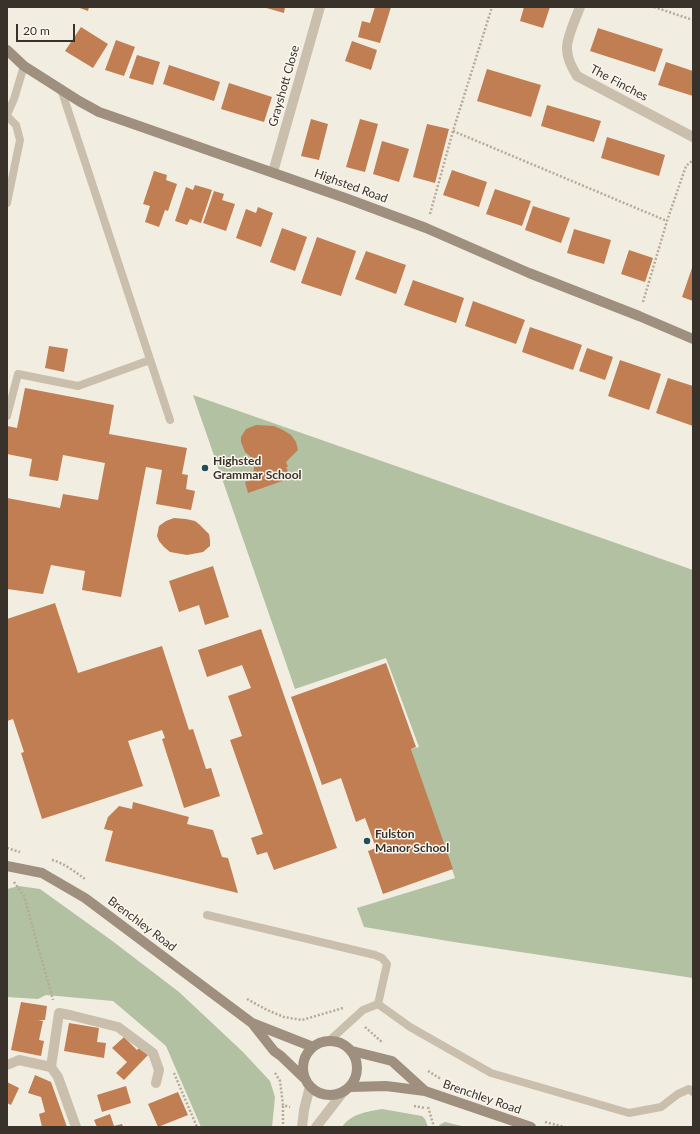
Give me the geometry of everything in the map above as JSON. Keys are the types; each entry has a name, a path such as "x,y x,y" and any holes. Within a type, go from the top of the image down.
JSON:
{"street":[{"name":"Grayshott Close","path":"273,172 320,7"},
{"name":"The Finches","path":"580,7 566,49 570,64 577,76 693,136"},
{"name":"Highsted Road","path":"7,50 24,66 99,112 273,172 426,228 529,273 693,339"},
{"name":"Brenchley Road","path":"7,866 42,873 85,898 252,1023 274,1051 308,1082"},
{"path":"51,1067 59,1013 118,1026 153,1053 159,1070 156,1084"},
{"name":"Brenchley Road","path":"252,1023 313,1047"},
{"path":"316,1127 347,1089 354,1080 358,1066 352,1051 346,1045 329,1040 320,1042 307,1054 304,1062 303,1070 308,1082 316,1091 322,1094 337,1094 347,1089"},
{"name":"Brenchley Road","path":"352,1051 392,1061 425,1091"},
{"path":"7,1065 19,1060 51,1067 58,1077 76,1127"},
{"path":"302,1127 308,1082"},
{"name":"Brenchley Road","path":"347,1089 386,1086 425,1091 531,1127"}],"lane":[{"path":"7,203 20,140 16,125 7,116 24,66"},
{"path":"61,89 170,420"},
{"path":"7,416 18,374 78,386 150,360"},
{"path":"207,915 375,955 382,958 387,964 378,1004"},
{"path":"329,1040 363,1010 378,1004"},
{"path":"378,1004 410,1027 491,1073 630,1113 660,1108 678,1094 689,1090 693,1092"}],"path":[{"path":"426,228 453,131 492,7"},
{"path":"654,7 693,20"},
{"path":"453,131 667,221"},
{"path":"639,316 667,221 686,166 693,160"},
{"path":"11,878 24,896 54,1002"},
{"path":"302,1020 353,1005 371,1016 365,1028 384,1043"},
{"path":"274,1051 269,1065 280,1081 283,1105 283,1127"},
{"path":"424,1069 444,1081"},
{"path":"173,1070 197,1127"},
{"path":"283,1105 304,1110"},
{"path":"413,1106 428,1108 436,1111"},
{"path":"544,1122 565,1127"}],"green space":[{"path":"193,395 693,570 693,978 364,927 357,908 455,878 411,749 419,747 386,658 295,689"},
{"path":"19,886 40,889 111,940 179,992 243,1052 270,1081 275,1097 272,1127 201,1127 166,1046 113,1001 46,995 38,999 7,997 7,889"},
{"path":"382,1109 422,1116 428,1127 342,1127 346,1122 355,1116 365,1112"},
{"path":"445,1122 466,1127 440,1127 439,1125"}],"building":[{"path":"77,7 89,7 88,11"},
{"path":"263,7 285,7 284,13"},
{"path":"375,7 391,7 380,43 358,37 362,21 370,23"},
{"path":"524,7 550,7 543,28 520,21"},
{"path":"81,27 108,44 93,68 65,51"},
{"path":"598,28 663,49 655,72 590,51"},
{"path":"116,40 135,47 124,76 105,70"},
{"path":"352,41 377,50 371,70 345,61"},
{"path":"137,55 160,62 153,85 129,78"},
{"path":"666,62 693,71 693,96 658,85"},
{"path":"169,65 220,82 214,101 163,84"},
{"path":"487,69 541,85 531,117 477,101"},
{"path":"229,83 272,97 264,122 221,109"},
{"path":"547,105 601,121 594,142 541,126"},
{"path":"311,119 328,124 319,160 301,156"},
{"path":"360,119 378,124 365,172 346,167"},
{"path":"427,124 449,129 435,183 413,177"},
{"path":"607,137 665,155 659,176 601,158"},
{"path":"382,141 409,149 399,182 373,174"},
{"path":"452,170 487,182 479,207 443,195"},
{"path":"154,171 167,175 166,180 177,184 168,211 165,210 159,227 145,222 150,206 143,204"},
{"path":"195,185 212,190 201,223 190,219 187,225 175,221 186,187 193,190"},
{"path":"495,189 531,201 522,226 486,214"},
{"path":"214,191 224,194 222,200 235,204 226,231 203,223"},
{"path":"533,206 570,218 561,243 525,230"},
{"path":"258,207 273,213 261,247 236,238 246,209 256,213"},
{"path":"282,228 307,237 295,271 270,262"},
{"path":"574,229 611,240 604,264 567,253"},
{"path":"317,237 356,251 341,296 301,283"},
{"path":"629,250 653,258 645,282 621,274"},
{"path":"366,251 406,265 396,294 355,279"},
{"path":"693,265 693,301 682,297"},
{"path":"413,280 464,298 456,323 404,305"},
{"path":"473,301 525,320 516,344 465,326"},
{"path":"530,327 582,345 573,370 522,352"},
{"path":"49,346 68,349 64,372 45,368"},
{"path":"587,348 613,357 605,380 579,371"},
{"path":"620,360 661,374 649,410 608,396"},
{"path":"668,378 693,386 693,426 656,413"},
{"path":"25,388 114,405 109,434 187,448 182,474 188,475 186,489 195,491 191,510 156,504 162,470 146,467 121,597 82,590 85,571 51,565 43,594 7,589 7,498 60,508 63,494 98,500 105,463 63,455 58,481 29,476 32,459 7,454 7,426 17,428"},
{"path":"256,425 274,426 283,430 291,435 296,442 298,450 286,462 288,467 286,467 291,478 248,493 245,482 253,479 254,467 257,467 259,461 245,452 241,442 241,437 246,429"},
{"path":"174,518 195,521 209,534 210,546 203,552 187,555 170,552 159,541 157,536 159,526"},
{"path":"213,566 229,617 205,625 199,605 179,612 169,581"},
{"path":"55,603 78,673 162,646 189,730 193,729 206,769 211,768 220,796 184,808 162,739 165,738 162,730 128,741 143,786 42,819 21,753 24,752 13,719 7,721 7,619"},
{"path":"261,629 337,848 274,870 267,852 257,855 251,838 263,834 230,740 242,736 228,696 251,688 242,665 207,677 198,650"},
{"path":"386,663 416,747 411,749 453,869 383,894 368,851 376,848 365,818 356,822 341,778 322,785 291,697"},
{"path":"133,802 189,817 187,824 213,830 222,857 228,858 238,893 105,861 113,831 104,829 108,817 119,806 132,809"},
{"path":"21,1002 47,1006 45,1020 38,1020 43,1021 39,1040 44,1041 41,1056 11,1050"},
{"path":"69,1023 99,1028 97,1042 106,1043 104,1058 64,1051"},
{"path":"124,1037 137,1050 140,1047 148,1055 124,1080 116,1073 127,1062 112,1048"},
{"path":"35,1075 51,1082 67,1127 42,1127 39,1114 45,1112 41,1097 28,1093"},
{"path":"7,1082 19,1088 11,1105 7,1103"},
{"path":"126,1086 131,1103 102,1112 97,1095"},
{"path":"178,1092 188,1115 158,1127 148,1104"},
{"path":"110,1114 114,1126 122,1124 123,1127 97,1127 94,1120"}],"place":[{"name":"Highsted Grammar School","path":"205,468"},
{"name":"Fulston Manor School","path":"367,841"}]}
